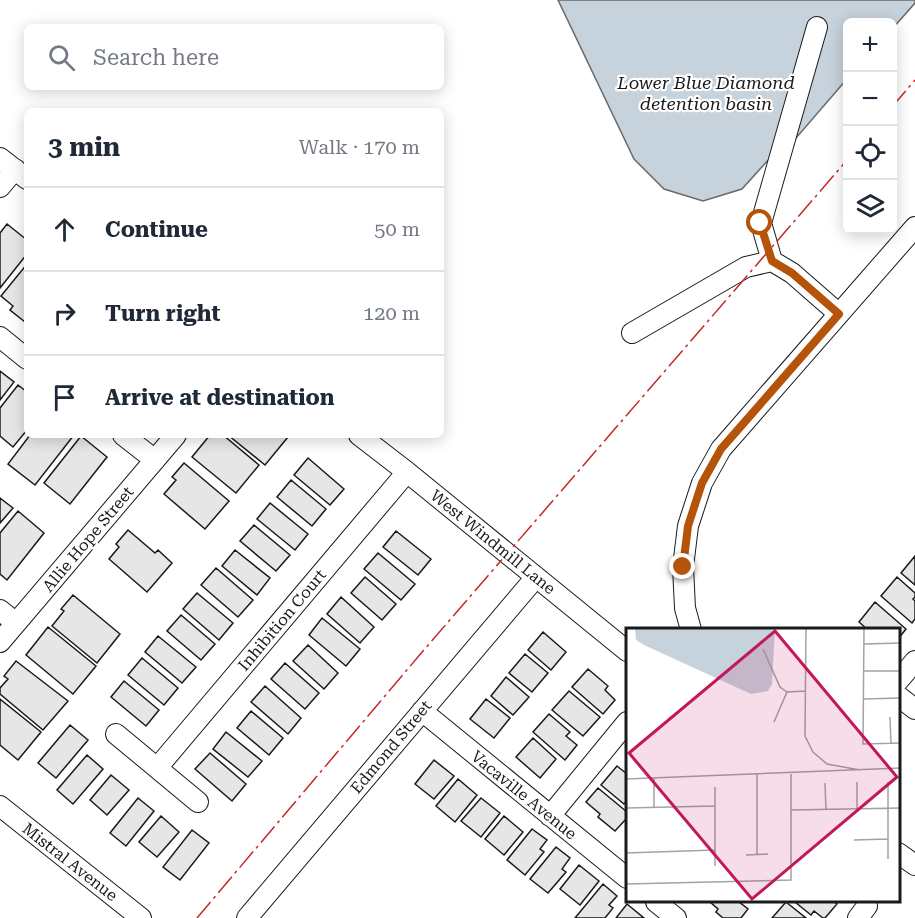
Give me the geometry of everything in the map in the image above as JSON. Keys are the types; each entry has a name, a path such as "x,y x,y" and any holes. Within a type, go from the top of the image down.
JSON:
{"street":[{"path":"817,27 760,223 772,261 792,273 839,314"},
{"path":"0,187 14,169"},
{"path":"690,628 685,608 683,567 688,526 702,483 721,449 915,227"},
{"path":"632,333 747,267 772,261"},
{"path":"0,337 24,356"},
{"path":"127,438 154,460"},
{"name":"Allie Hope Street","path":"0,642 173,438"},
{"name":"West Windmill Lane","path":"363,438 626,650"},
{"name":"Inhibition Court","path":"157,768 407,472"},
{"name":"Edmond Street","path":"247,918 536,577"},
{"path":"0,610 16,623"},
{"path":"900,679 915,661"},
{"path":"900,698 915,709"},
{"name":"Vacaville Avenue","path":"422,711 626,877"},
{"path":"550,816 626,723"},
{"path":"116,734 198,802"},
{"name":"Mistral Avenue","path":"0,806 141,918"},
{"path":"900,854 915,865"}],"water":[{"name":"Lower Blue Diamond detention basin","path":"558,0 915,0 915,3 897,23 897,18 843,18 843,84 790,145 770,158 742,189 703,201 664,189 634,159"}],"building":[{"path":"7,224 24,238 24,258 0,288 0,233"},
{"path":"24,268 24,321 10,310 13,306 1,296"},
{"path":"0,371 14,382 0,400"},
{"path":"18,385 24,390 24,434 13,447 0,436 0,408"},
{"path":"28,438 72,438 35,485 8,464"},
{"path":"79,438 83,438 107,457 70,504 44,483"},
{"path":"208,438 227,438 259,465 236,493 192,457"},
{"path":"232,438 287,438 265,465"},
{"path":"308,458 344,489 330,505 294,475"},
{"path":"184,463 229,501 205,529 164,494 176,480 172,477"},
{"path":"291,480 326,509 312,526 277,497"},
{"path":"0,498 13,508 0,523"},
{"path":"270,503 308,534 295,550 257,519"},
{"path":"18,511 44,533 7,580 0,574 0,533"},
{"path":"254,525 290,555 276,571 240,541"},
{"path":"128,530 155,553 158,550 172,563 147,592 109,559 119,547 116,544"},
{"path":"396,531 431,559 418,575 383,547"},
{"path":"235,550 270,578 257,595 222,566"},
{"path":"378,553 415,584 401,600 364,569"},
{"path":"915,556 915,585 901,573"},
{"path":"216,568 253,600 238,617 201,585"},
{"path":"365,577 396,604 382,620 351,593"},
{"path":"897,577 915,593 913,599 915,619 912,623 881,596"},
{"path":"197,593 233,623 219,640 183,609"},
{"path":"73,595 120,634 97,663 52,626 64,611 61,609"},
{"path":"341,597 374,627 360,643 327,614"},
{"path":"875,602 906,629 900,636 900,628 866,628 859,622"},
{"path":"181,615 215,644 201,660 167,631"},
{"path":"322,618 360,649 346,666 309,635"},
{"path":"48,627 96,666 73,694 26,655"},
{"path":"543,632 566,652 551,670 528,650"},
{"path":"158,636 196,667 182,683 145,652"},
{"path":"308,645 338,673 324,689 293,661"},
{"path":"525,654 548,673 532,692 509,673"},
{"path":"142,658 178,688 164,705 128,675"},
{"path":"16,661 68,701 43,730 0,694 0,688 8,679 4,676"},
{"path":"285,663 319,693 305,709 271,679"},
{"path":"588,669 608,686 605,690 615,700 603,714 572,687"},
{"path":"506,677 529,697 513,715 491,696"},
{"path":"124,681 159,710 146,726 111,697"},
{"path":"265,686 301,718 288,734 251,702"},
{"path":"569,691 600,717 583,736 552,710"},
{"path":"0,699 41,732 18,760 0,745"},
{"path":"486,699 510,718 494,738 470,719"},
{"path":"251,711 283,738 269,755 237,728"},
{"path":"549,714 570,732 566,736 577,745 565,760 533,732"},
{"path":"70,725 88,740 56,778 38,763"},
{"path":"226,732 262,761 248,777 213,749"},
{"path":"533,738 556,759 540,778 516,757"},
{"path":"210,753 246,784 232,801 195,769"},
{"path":"87,755 103,769 73,804 57,790"},
{"path":"434,760 454,776 434,799 415,784"},
{"path":"617,766 626,773 626,802 624,804 601,785"},
{"path":"111,775 129,790 107,815 90,800"},
{"path":"458,779 477,795 455,822 436,806"},
{"path":"598,788 626,811 626,819 615,831 598,817 600,814 586,802"},
{"path":"138,798 154,811 126,846 110,833"},
{"path":"481,798 500,813 481,837 461,821"},
{"path":"161,816 179,832 157,857 139,842"},
{"path":"504,816 523,832 504,855 485,839"},
{"path":"532,829 547,840 540,849 544,852 525,875 507,860"},
{"path":"192,830 209,843 180,880 163,867"},
{"path":"556,847 570,858 562,869 566,872 548,893 530,879"},
{"path":"579,865 599,881 580,905 560,889"},
{"path":"603,884 617,896 609,905 613,908 605,918 575,918"},
{"path":"711,903 740,903 748,909 741,918 723,918 716,912 718,909"},
{"path":"787,903 806,918 772,918"},
{"path":"796,903 837,904 825,918 814,911 811,915"},
{"path":"627,904 644,918 616,918"}],"power":[{"path":"897,101 915,80"},
{"path":"197,918 423,651 843,165"}],"route":[{"path":"683,567 688,526 702,483 721,449 839,314 792,273 772,261 760,223"}]}
